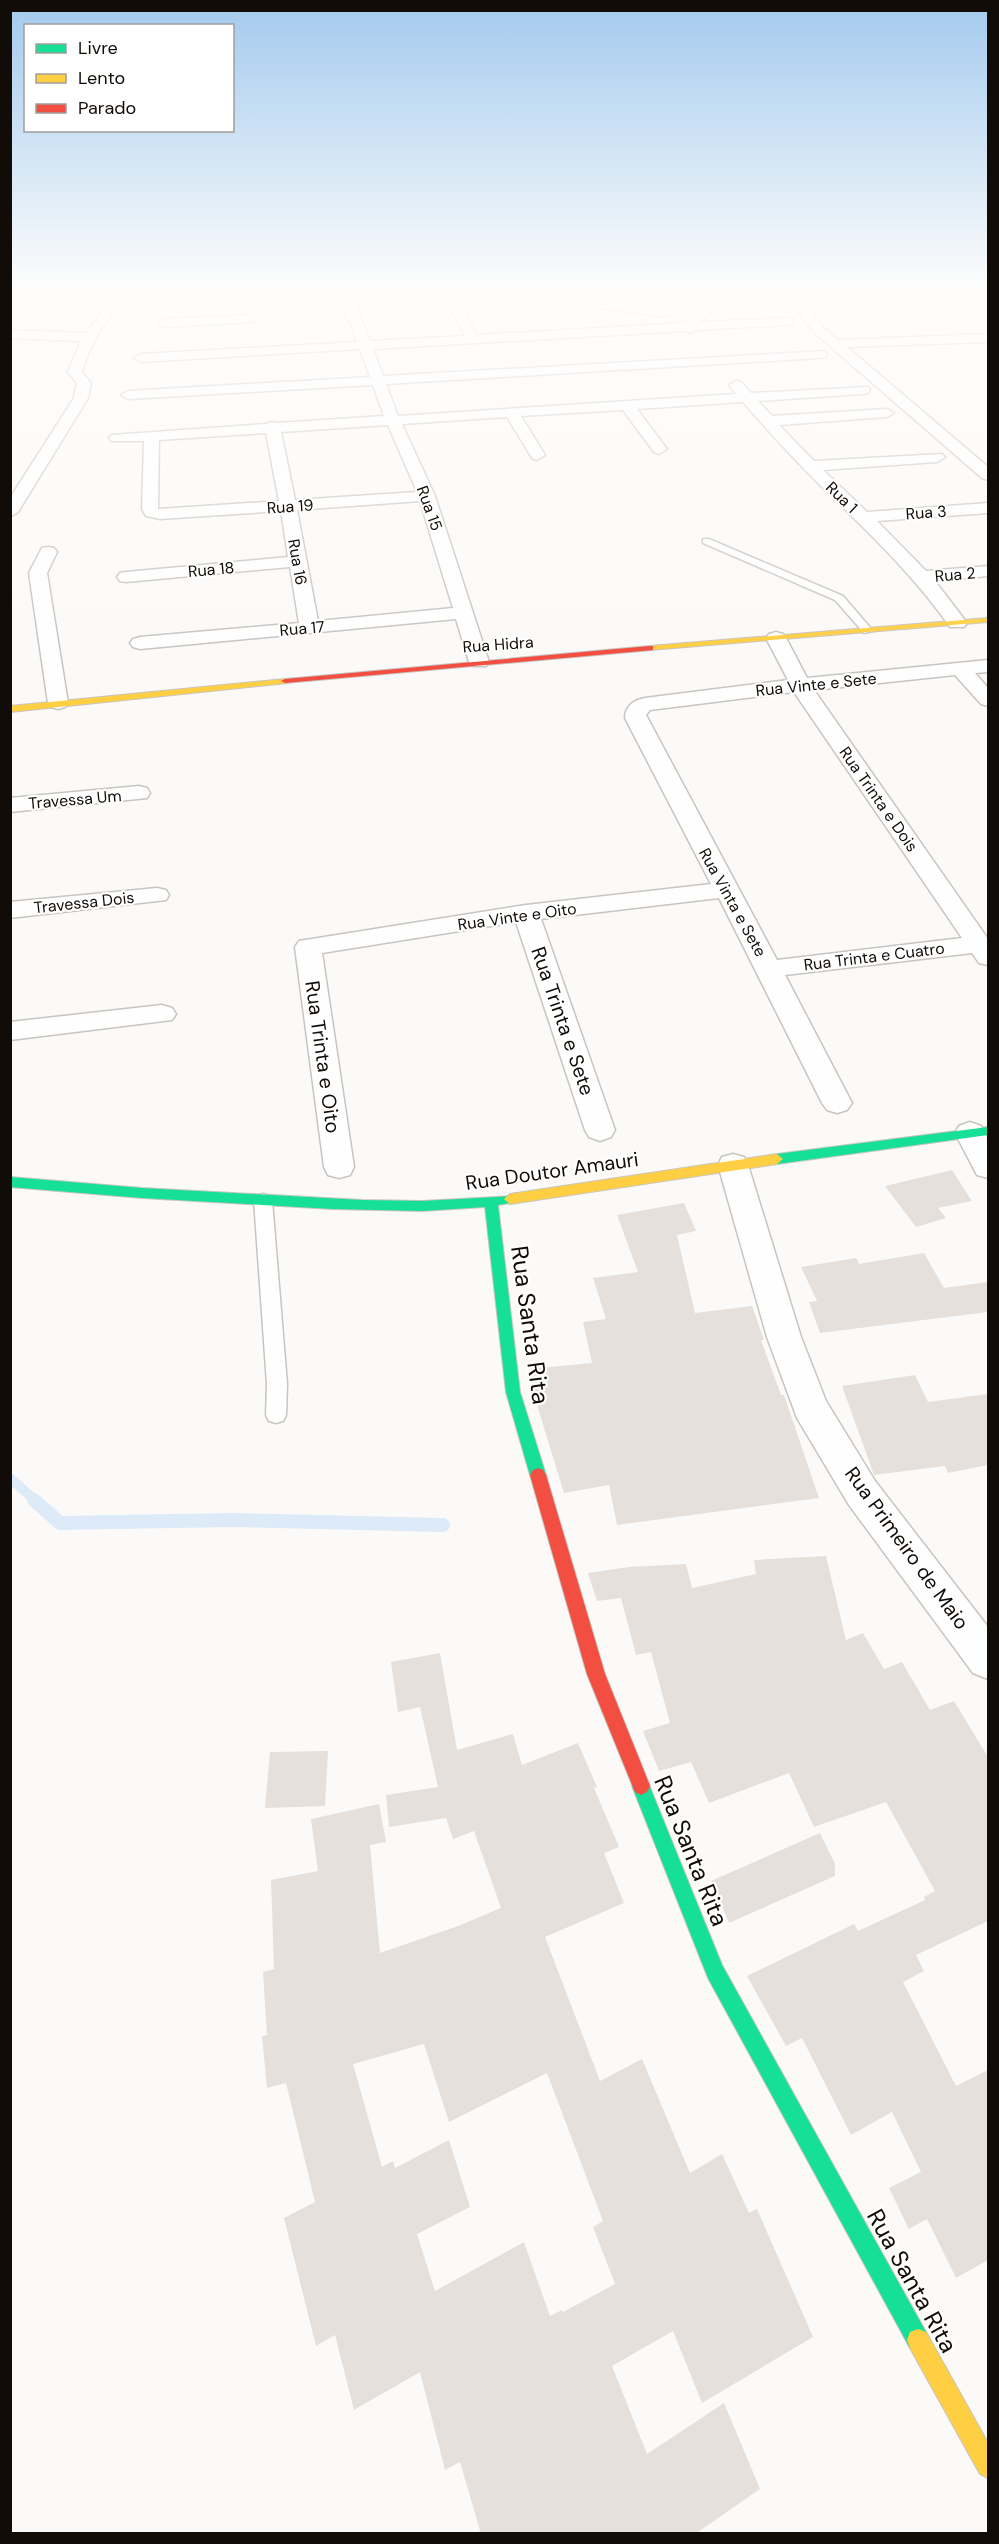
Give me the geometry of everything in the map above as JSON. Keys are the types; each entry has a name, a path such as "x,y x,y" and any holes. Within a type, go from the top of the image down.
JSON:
{"street":[{"path":"10,512 74,409"},
{"name":"Rua 15","path":"388,409 427,496 479,662"},
{"path":"117,438 548,409"},
{"path":"629,409 659,449"},
{"name":"Rua 1","path":"757,409 809,465 921,577 945,604 957,623"},
{"path":"911,409 988,475"},
{"path":"510,411 537,455"},
{"path":"768,421 887,413"},
{"name":"Rua 16","path":"272,426 289,506 310,628"},
{"name":"Rua 19","path":"152,435 150,508 152,512 160,514 427,496"},
{"path":"809,465 937,457"},
{"name":"Rua 3","path":"863,517 988,508"},
{"path":"48,552 38,573 58,703"},
{"name":"Rua 18","path":"126,577 297,561"},
{"name":"Rua 2","path":"921,577 988,571"},
{"name":"Rua 17","path":"140,643 465,613"},
{"name":"Rua Hidra","path":"10,709 479,662 988,620"},
{"name":"Rua Trinta e Dois","path":"776,638 800,685 984,950"},
{"name":"Rua Vinte e Sete","path":"645,704 800,685 988,666"},
{"path":"960,669 988,700"},
{"name":"Rua Vinta e Sete","path":"645,704 638,707 636,718 770,969 837,1103"},
{"name":"Travessa Um","path":"10,805 139,793"},
{"name":"Rua Vinte e Oito","path":"308,947 526,914 726,890"},
{"name":"Travessa Dois","path":"10,910 157,894"},
{"name":"Rua Trinta e Sete","path":"526,914 600,1130"},
{"name":"Rua Trinta e Oito","path":"308,947 339,1167"},
{"name":"Rua Trinta e Cuatro","path":"770,969 984,950"},
{"path":"10,1031 162,1014"},
{"path":"979,1132 988,1167"},
{"name":"Rua Doutor Amauri","path":"10,1182 94,1191 376,1206 491,1202 733,1165 979,1132"},
{"name":"Rua Primeiro de Maio","path":"733,1165 783,1337 810,1407 862,1493 988,1659"},
{"name":"Rua Santa Rita","path":"491,1202 513,1392 596,1674 715,1971 988,2466"}],"lane":[{"path":"706,541 839,598 868,631"},
{"path":"263,1200 277,1384 276,1415"}],"building":[{"path":"952,1170 972,1201 938,1208 946,1218 916,1227 885,1186"},
{"path":"684,1203 696,1231 677,1235 695,1313 752,1306 764,1340 761,1340 781,1395 784,1395 819,1498 617,1525 609,1485 564,1493 533,1392 530,1369 592,1363 583,1322 606,1319 593,1278 638,1272 617,1215"},
{"path":"924,1253 944,1288 988,1282 988,1312 820,1333 809,1302 817,1301 801,1267 856,1258 859,1264"},
{"path":"915,1375 928,1402 988,1394 988,1465 948,1473 945,1466 874,1475 842,1386"},
{"path":"826,1556 846,1640 863,1633 884,1669 902,1662 930,1710 954,1701 988,1757 988,1921 916,1955 924,1971 903,1982 956,2086 988,2070 988,2260 956,2278 927,2219 909,2229 889,2188 921,2172 892,2112 851,2135 802,2038 786,2046 747,1976 854,1924 858,1931 925,1900 924,1897 935,1891 886,1802 814,1827 789,1773 709,1803 691,1762 659,1771 643,1731 670,1723 651,1652 636,1655 621,1598 597,1601 588,1573 629,1567 686,1564 692,1588 756,1574 754,1560"},
{"path":"440,1653 457,1750 513,1734 522,1765 578,1743 619,1847 604,1853 624,1903 545,1937 600,2081 642,2059 690,2173 722,2154 749,2213 757,2209 813,2337 702,2403 673,2331 612,2366 647,2454 724,2403 760,2489 695,2534 481,2534 460,2462 445,2470 420,2372 354,2410 335,2335 316,2346 284,2218 315,2202 286,2083 267,2088 262,2036 267,2035 263,1972 274,1969 271,1880 318,1871 311,1819 379,1804 386,1842 370,1845 380,1953 458,1926 501,1908 474,1831 453,1839 446,1818 389,1827 386,1795 438,1787 420,1707 398,1712 391,1662","holes":["424,2044 449,2122 547,2073 603,2221 593,2227 615,2284 563,2312 562,2310 550,2316 524,2242 435,2291 417,2234 470,2207 449,2140 395,2168 393,2161 382,2167 353,2064"]},
{"path":"328,1751 325,1806 265,1808 270,1752"},
{"path":"820,1833 835,1864 835,1876 729,1923 711,1881"}],"waterway":[{"path":"10,1478 36,1501"},
{"path":"34,1500 60,1523 233,1520 443,1525"}],"traffic: fast":[{"path":"777,1159 988,1131"},
{"path":"10,1182 142,1193 362,1205 451,1205 510,1199"},
{"path":"491,1202 513,1392 538,1475"},
{"path":"641,1786 715,1971 918,2340"}],"traffic: slow":[{"path":"650,648 988,620"},
{"path":"10,709 285,681"},
{"path":"510,1199 777,1159"},
{"path":"918,2340 988,2466"}],"traffic: jam":[{"path":"285,681 650,648"},
{"path":"538,1475 596,1674 641,1786"}]}
